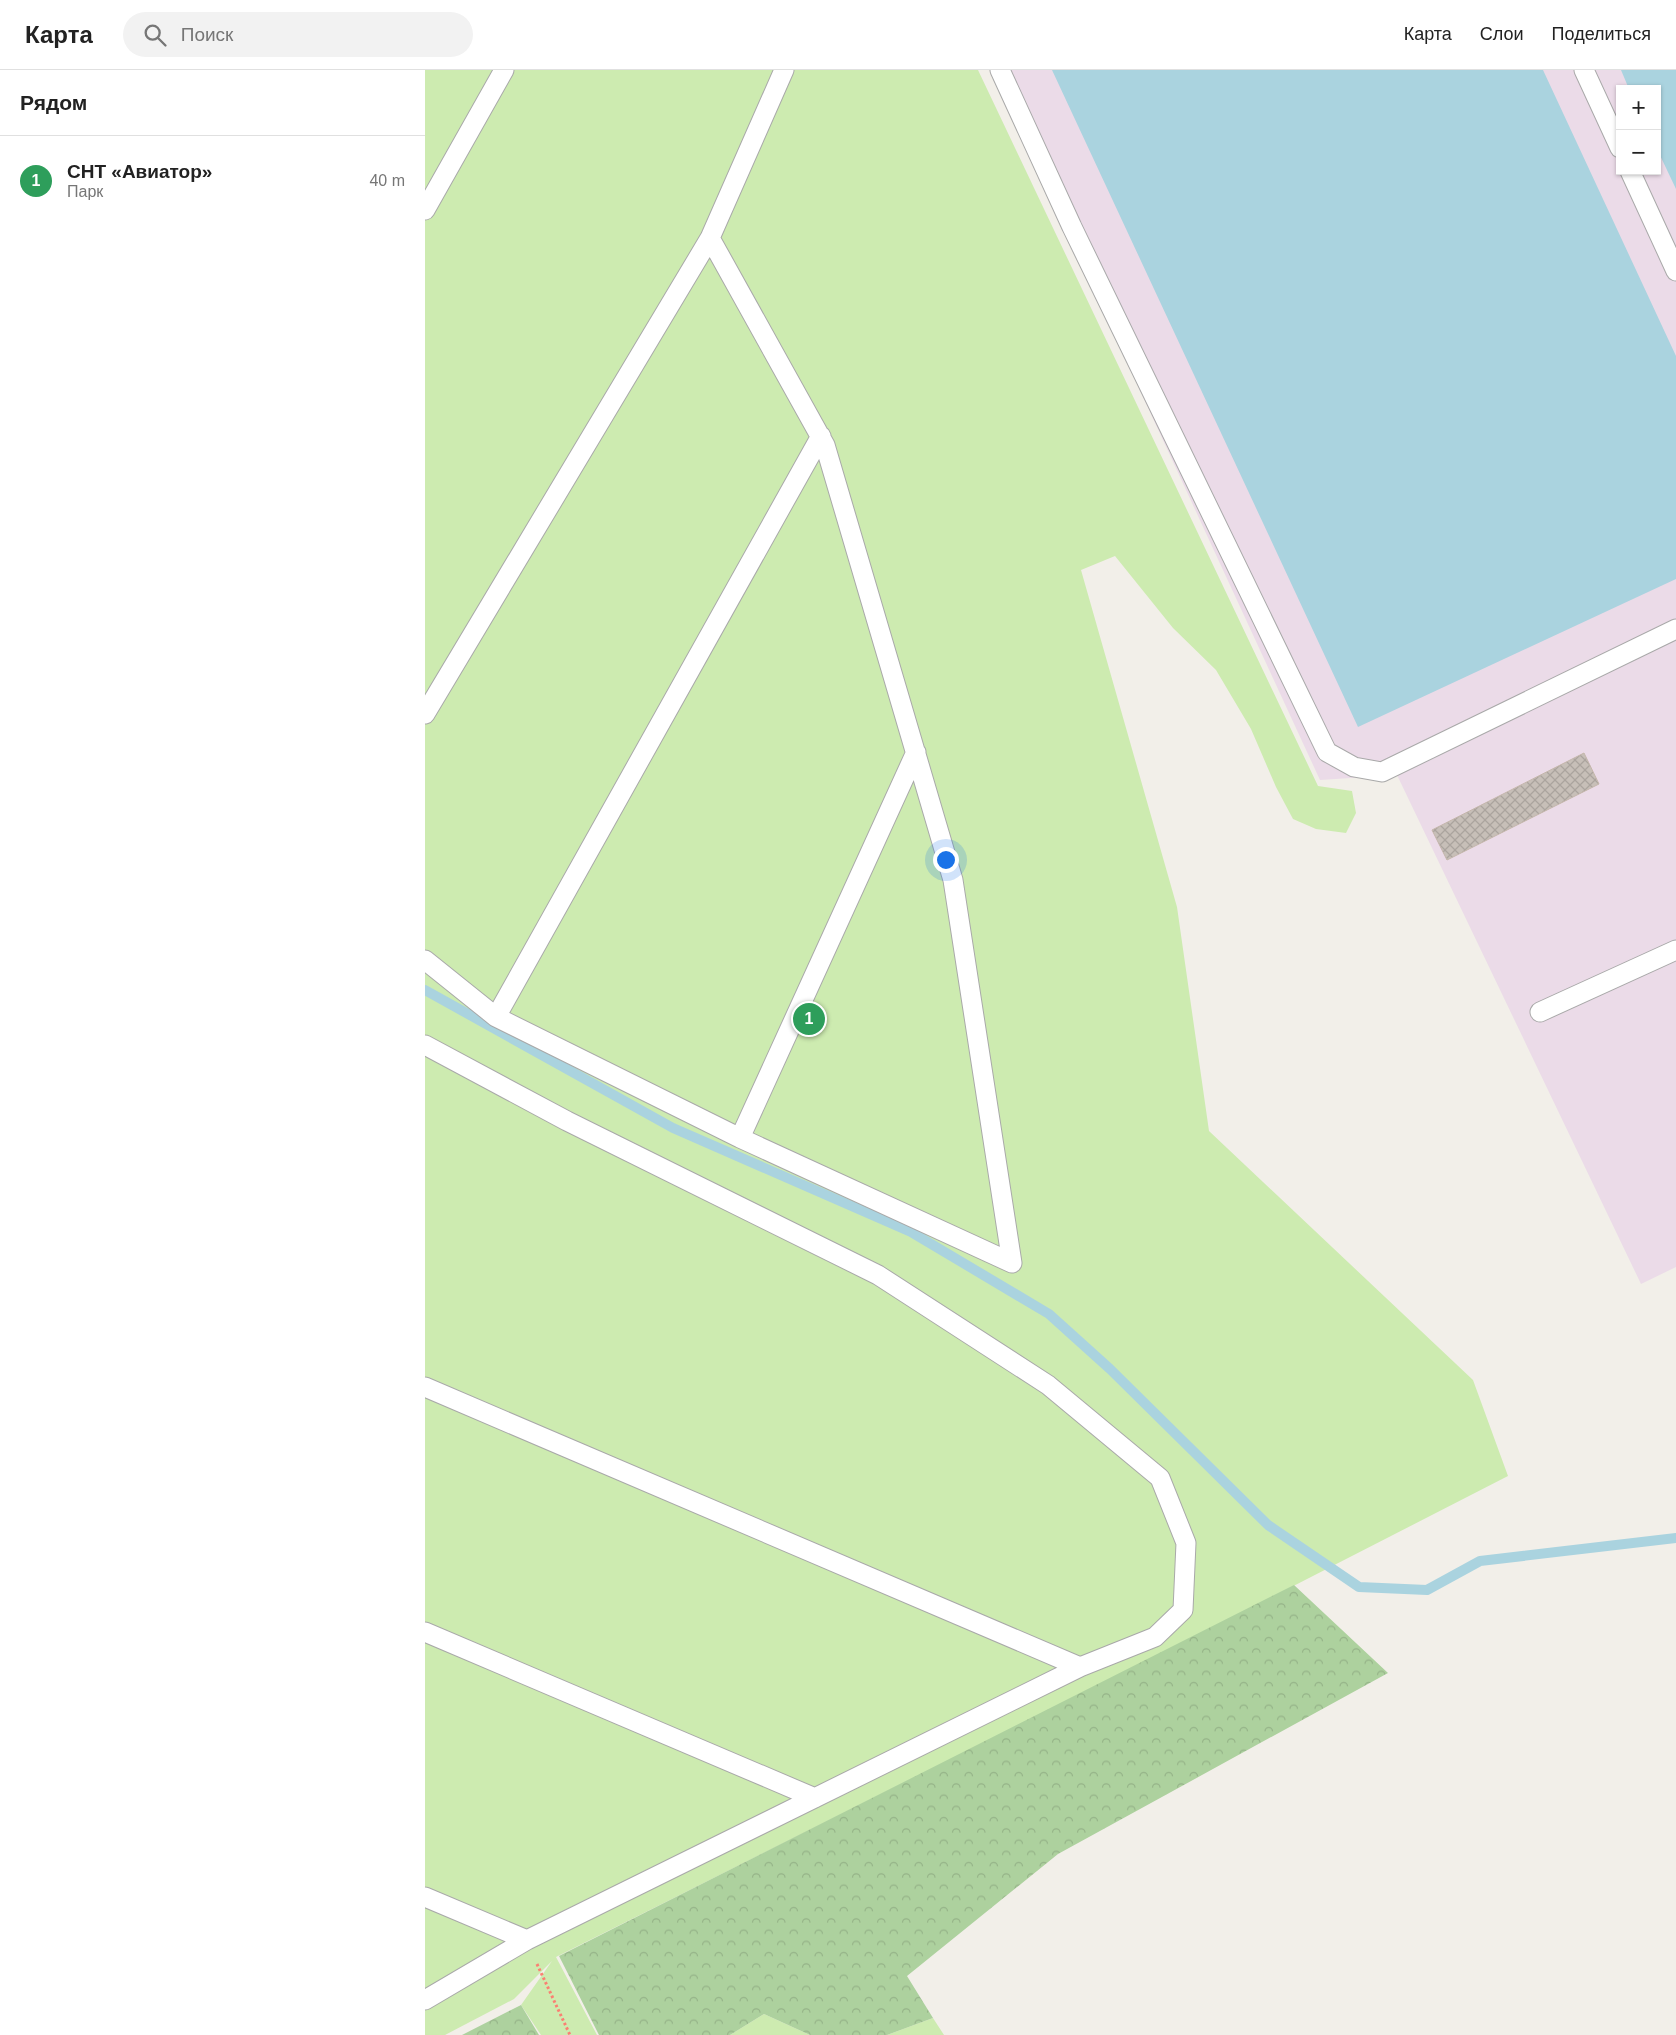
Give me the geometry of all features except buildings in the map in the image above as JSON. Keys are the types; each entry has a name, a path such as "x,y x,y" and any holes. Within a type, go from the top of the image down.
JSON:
{"lane":[{"path":"425,210 504,70"},
{"path":"425,714 710,238 784,70"},
{"path":"1000,70 1072,227 1327,752 1354,767 1382,772 1676,629"},
{"path":"1584,70 1616,139"},
{"path":"1632,175 1676,271"},
{"path":"425,960 496,1017 740,1138 1013,1264 953,880 916,752 825,445 710,238"},
{"path":"496,1017 821,436"},
{"path":"740,1138 916,752"},
{"path":"1540,1012 1676,950"},
{"path":"425,1045 576,1125 878,1275 1048,1385 1160,1478 1186,1543 1183,1610 1155,1638 1080,1666 527,1940 425,2000"},
{"path":"425,1387 1080,1666"},
{"path":"425,1632 815,1798"},
{"path":"425,1897 527,1940"}],"path":[{"path":"527,1940 570,2035"}],"shaded area":[{"path":"992,70 1676,70 1676,1267 1641,1284 1397,775 1320,780"}],"green space":[{"path":"425,70 978,70 1318,786 1352,791 1356,813 1346,833 1316,829 1293,819 1276,787 1251,729 1216,670 1173,628 1115,556 1081,570 1177,907 1209,1131 1473,1380 1508,1476 1155,1657 556,1957 597,2035 541,2035 521,2005 552,1961 514,1999 445,2035 425,2035"},
{"path":"1294,1585 1388,1673 1058,1854 907,1976 933,2018 887,2035 810,2035 764,2014 730,2035 599,2035 559,1956"},
{"path":"521,2005 539,2035 462,2035"},
{"path":"764,2014 810,2035 730,2035"},
{"path":"933,2018 944,2035 887,2035"}],"water":[{"path":"1052,70 1543,70 1676,356 1676,579 1358,727"},
{"path":"1621,70 1676,70 1676,189 1661,157 1661,85 1627,85"}],"waterway":[{"path":"425,990 673,1128 911,1232 1049,1314 1110,1369 1268,1525 1359,1587 1427,1590 1480,1561 1676,1538"}],"place":[{"name":"СНТ «Авиатор»","path":"809,1019"}]}
